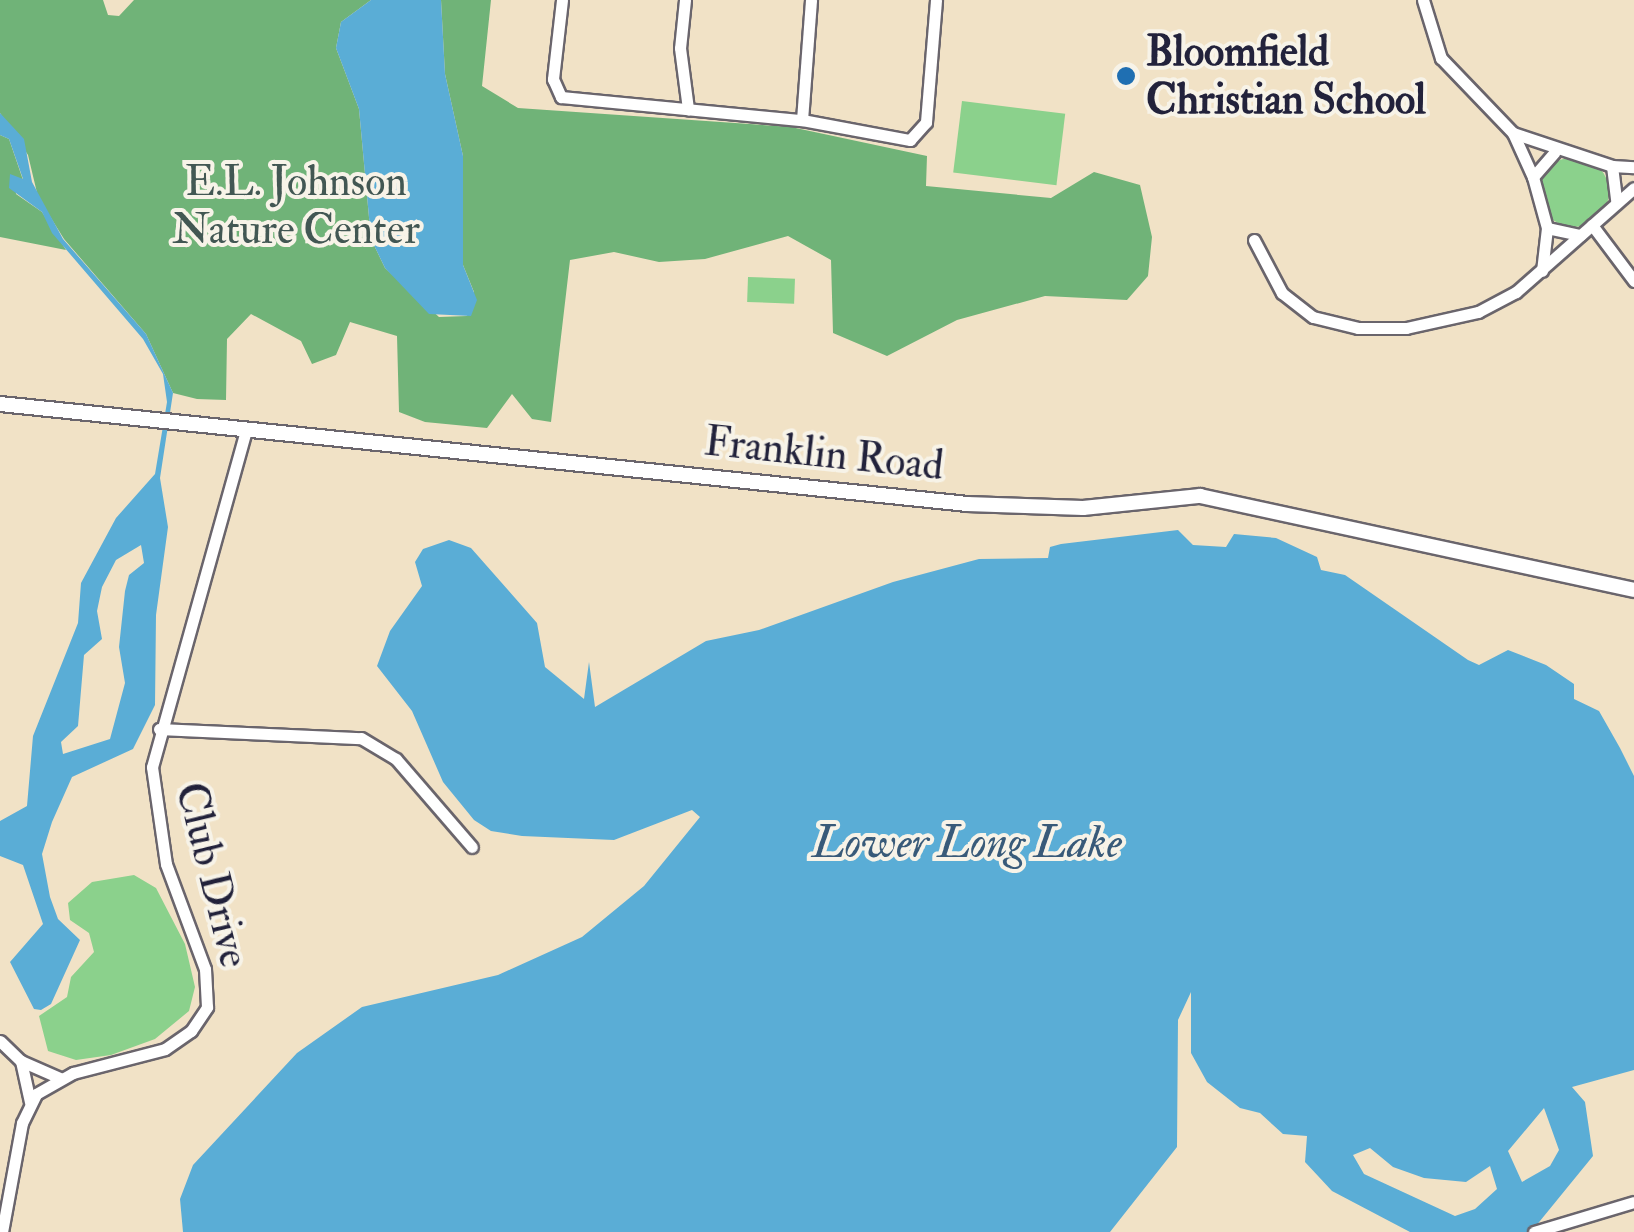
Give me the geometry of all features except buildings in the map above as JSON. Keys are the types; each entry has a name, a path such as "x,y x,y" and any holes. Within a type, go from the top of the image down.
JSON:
{"street":[{"path":"562,0 553,79 561,97 802,120 852,134 910,140 922,133 936,0"},
{"path":"685,0 680,58 688,108"},
{"path":"802,120 812,0"},
{"path":"1423,0 1448,68 1512,132 1533,177 1547,228 1542,272"},
{"path":"1512,132 1556,152 1612,166 1634,167"},
{"path":"1533,177 1556,152"},
{"path":"1612,166 1616,201"},
{"path":"1254,240 1270,278 1294,305 1323,322 1358,328 1406,328 1466,316 1504,300 1542,272 1634,188"},
{"path":"1592,225 1634,281"},
{"path":"1547,228 1580,235"},
{"name":"Franklin Road","path":"0,404 994,506 1083,508 1200,496 1634,590"},
{"name":"Club Drive","path":"30,1102 60,1078 165,1049 191,1032 206,1006 206,968 170,878 158,823 152,767 246,430"},
{"path":"160,730 362,738 396,759 472,847"},
{"path":"0,1041 21,1060 60,1078"},
{"path":"2,1232 30,1102 21,1060"},
{"path":"1534,1232 1634,1202"}],"green space":[{"name":"E.L. Johnson Nature Center","path":"0,0 103,0 108,15 119,16 134,0 371,0 341,22 336,48 359,109 371,239 385,268 439,317 467,316 474,292 463,265 463,156 445,74 441,0 491,0 482,86 518,108 791,127 927,156 926,186 1051,198 1094,172 1140,185 1152,237 1148,276 1127,300 1045,296 957,320 887,356 833,333 831,260 788,236 705,259 659,262 614,252 570,260 551,422 532,419 512,394 487,428 425,422 399,412 397,336 350,322 336,355 312,364 301,341 251,314 227,339 226,400 197,399 173,393 146,334 64,239 38,197 28,155 0,113"},
{"path":"962,101 1065,114 1056,185 953,172"},
{"path":"0,135 9,139 23,180 15,179 16,194 42,212 66,250 0,237"},
{"path":"1574,157 1598,168 1609,192 1598,216 1574,227 1550,216 1539,192 1550,168"},
{"path":"748,277 795,279 794,304 747,302"},
{"path":"134,875 156,888 185,944 195,987 189,1011 155,1039 111,1055 76,1060 48,1051 39,1016 67,997 71,977 94,952 89,933 70,920 68,903 92,882"}],"water":[{"path":"371,0 441,0 445,74 463,156 463,265 477,300 471,316 429,314 385,268 371,239 359,109 336,48 341,22"},
{"path":"0,113 24,139 32,182 63,239 146,334 173,393 160,478 168,527 156,615 155,705 133,749 72,777 52,822 42,854 50,897 58,919 80,940 51,1004 41,1010 34,1009 10,962 43,924 23,865 0,856 0,821 27,806 33,736 78,623 81,583 116,518 155,474 167,402 163,374 143,339 52,233 42,212 9,188 10,174 23,179 9,139 0,135","holes":["141,545 144,563 129,575 125,591 119,647 125,683 110,739 63,754 61,742 78,726 84,655 102,639 97,611 102,587 116,560"]},
{"name":"Lower Long Lake","path":"1178,530 1193,545 1226,547 1234,534 1276,538 1317,557 1321,570 1345,575 1468,660 1479,665 1508,650 1546,665 1574,684 1574,699 1599,711 1634,776 1634,1070 1572,1087 1585,1102 1593,1156 1531,1232 1410,1232 1332,1191 1305,1162 1307,1136 1283,1134 1260,1113 1240,1108 1207,1082 1191,1053 1191,992 1178,1020 1177,1147 1110,1232 183,1232 180,1199 193,1165 297,1053 362,1007 498,975 582,937 644,886 700,817 692,810 614,840 522,836 491,831 474,820 443,782 412,711 377,666 390,631 422,586 415,562 423,549 449,540 471,548 537,623 545,667 584,699 589,662 595,707 706,641 759,630 893,582 979,559 1048,558 1050,547","holes":["1544,1108 1559,1150 1550,1166 1522,1182 1508,1151","1370,1148 1393,1167 1424,1178 1466,1182 1490,1166 1497,1189 1475,1209 1455,1216 1364,1174 1353,1155"]}],"place":[{"name":"Bloomfield Christian School","path":"1126,76"}]}
